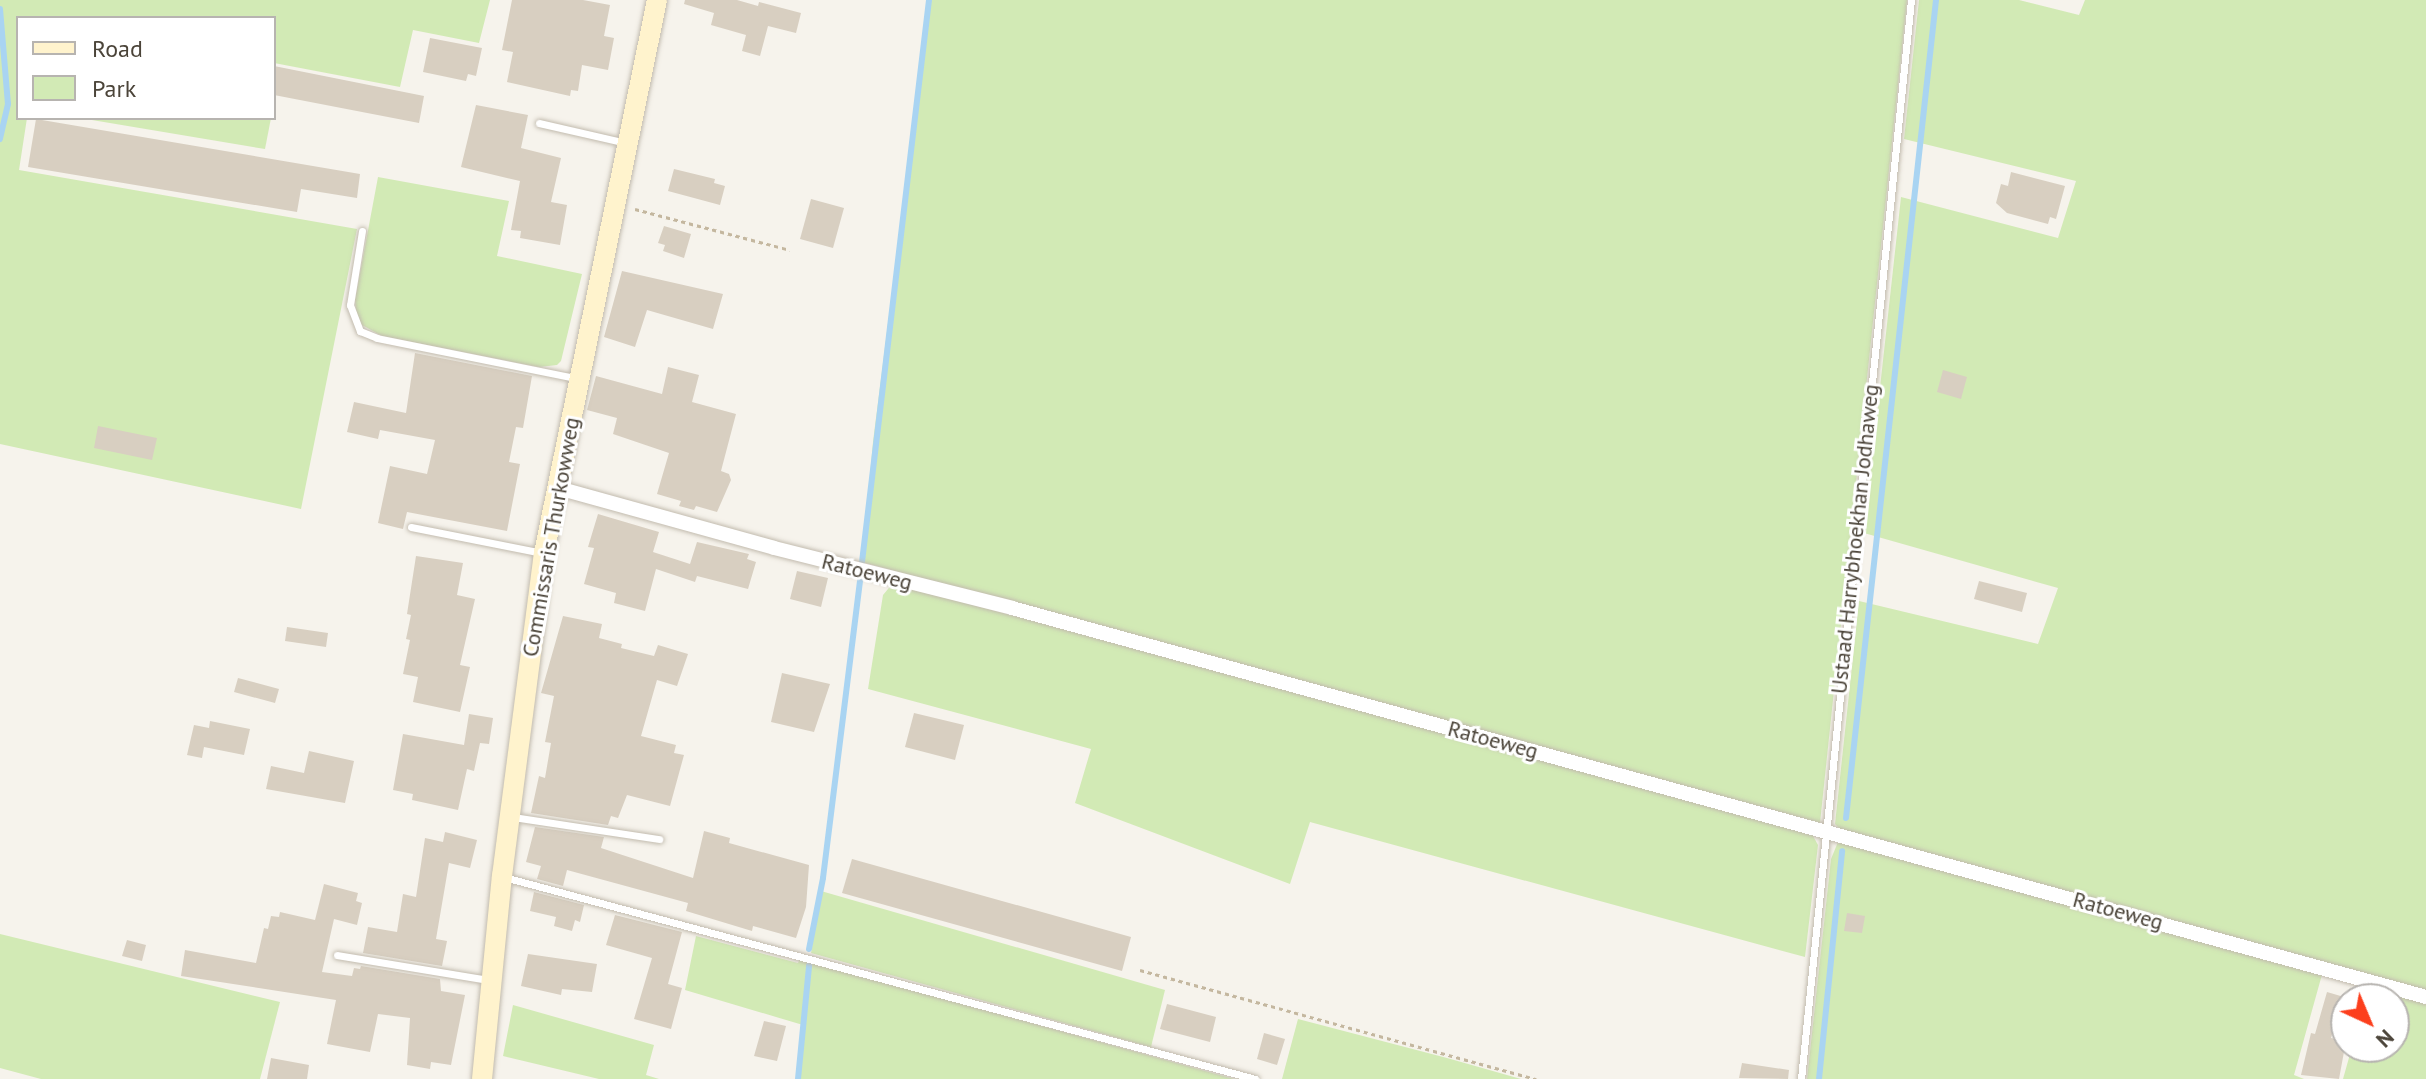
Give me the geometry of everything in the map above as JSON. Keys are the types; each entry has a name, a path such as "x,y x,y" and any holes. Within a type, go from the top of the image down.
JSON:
{"main road":[{"name":"Commissaris Thurkowweg","path":"482,1079 502,876 544,553 657,0"}],"street":[{"name":"Ratoeweg","path":"558,488 1824,830 2426,997"}],"lane":[{"name":"Ustaad Harrybhoekhan Jodhaweg","path":"1801,1079 1911,0"},
{"path":"539,123 628,144"},
{"path":"362,231 350,305 360,331 377,338 578,379"},
{"path":"411,527 544,553"},
{"path":"511,817 659,839"},
{"path":"502,876 1255,1079"},
{"path":"337,955 490,980"}],"path":[{"path":"616,204 790,250"},
{"path":"1140,970 1536,1079"}],"green space":[{"path":"0,0 490,0 479,43 413,30 400,87 276,63 276,16 16,16 16,120 27,120 19,170 357,229 301,509 0,444"},
{"path":"929,0 1907,0 1820,823 862,562 873,442"},
{"path":"1919,0 2019,0 2079,15 2085,0 2426,0 2426,991 2410,987 2410,983 2397,983 1840,829 1835,824 1859,601 2038,644 2058,588 1864,533 1901,197 2058,238 2076,181 1904,139"},
{"path":"92,120 271,120 265,149"},
{"path":"378,177 509,201 497,256 582,274 561,361 557,365 539,367 382,336 362,325 357,318 355,300"},
{"path":"893,583 1812,834 1818,845 1805,957 1310,822 1290,884 1075,803 1091,749 868,689 883,595"},
{"path":"1838,842 2323,971 2294,1075 2304,1079 1807,1079 1831,859"},
{"path":"821,891 1165,990 1151,1047 811,953"},
{"path":"0,934 280,1002 260,1079 41,1079 0,1068"},
{"path":"696,936 798,963 800,959 1234,1079 798,1079 803,1025 685,990"},
{"path":"2410,998 2426,1002 2426,1079 2343,1079 2348,1063 2410,1063"},
{"path":"513,1005 654,1045 646,1075 659,1079 599,1079 503,1056"},
{"path":"1298,1019 1447,1058 1521,1079 1282,1079"}],"building":[{"path":"512,0 583,0 610,5 604,36 614,38 608,70 582,65 578,91 571,90 570,96 507,82 513,52 502,50"},
{"path":"685,0 737,0 758,6 759,2 801,13 796,33 768,26 760,56 742,51 746,35 711,25 714,13 684,4"},
{"path":"430,38 482,48 476,76 468,74 466,81 423,72"},
{"path":"276,66 424,96 419,123 276,95"},
{"path":"476,105 528,115 521,148 561,158 551,202 567,205 560,245 520,238 521,231 511,230 520,181 461,167"},
{"path":"36,120 42,120 360,174 357,198 301,189 297,212 28,167"},
{"path":"674,169 715,179 714,183 725,186 720,205 668,191"},
{"path":"2011,172 2065,186 2056,219 2050,217 2048,224 2007,213 1996,203 2001,184 2008,186"},
{"path":"811,199 844,208 833,248 800,239"},
{"path":"664,226 691,234 684,258 663,251 665,245 658,243"},
{"path":"622,271 723,294 713,329 647,310 635,347 604,337"},
{"path":"415,353 532,376 523,428 516,427 509,462 520,464 507,531 407,512 403,529 378,523 390,466 427,474 435,440 380,430 378,439 347,432 354,402 406,413"},
{"path":"668,367 699,375 692,402 736,414 721,471 729,474 731,480 717,512 696,506 694,510 679,506 681,501 657,494 669,453 613,434 617,418 587,410 596,376 662,394"},
{"path":"1943,370 1967,377 1961,399 1937,392"},
{"path":"98,426 157,438 152,460 94,448"},
{"path":"598,514 659,532 653,552 690,564 697,542 749,554 747,559 756,562 748,589 697,576 695,582 656,569 645,611 614,603 616,593 584,584 594,548 588,547"},
{"path":"416,556 463,563 457,595 475,599 460,665 470,667 460,712 413,702 418,677 403,674 410,640 406,639 411,615 407,614"},
{"path":"797,571 828,578 821,607 790,599"},
{"path":"1979,581 2027,593 2022,612 1974,599"},
{"path":"563,616 602,624 599,638 622,644 621,648 654,656 658,645 688,654 677,686 657,680 641,736 676,745 674,753 684,755 670,806 627,795 618,818 611,816 608,825 531,813 539,776 545,778 551,743 545,742 554,696 541,693"},
{"path":"287,627 328,633 326,647 285,641"},
{"path":"782,673 830,684 814,732 771,722"},
{"path":"238,678 279,689 275,703 234,692"},
{"path":"914,713 964,725 955,760 905,747"},
{"path":"469,714 493,718 489,744 480,743 474,771 467,769 458,810 412,800 413,794 393,790 403,734 464,745"},
{"path":"210,721 250,729 244,755 204,747 202,758 187,755 194,725 209,728"},
{"path":"309,751 354,761 345,803 266,789 271,766 304,773"},
{"path":"535,827 604,837 601,848 693,878 704,831 730,838 729,843 809,865 806,907 796,938 753,926 752,931 686,911 688,903 567,870 563,886 537,879 541,866 526,862"},
{"path":"445,832 477,840 470,868 449,863 436,939 447,941 442,966 363,953 368,927 397,932 403,894 416,897 425,838 443,842"},
{"path":"852,859 1131,937 1122,971 842,893"},
{"path":"324,884 358,893 356,901 362,903 357,925 334,919 322,972 352,976 354,968 360,969 361,966 440,979 441,991 465,995 451,1065 431,1062 430,1069 407,1065 410,1018 378,1014 370,1052 327,1044 336,1000 181,976 185,950 256,963 264,928 268,929 271,916 279,917 280,912 315,920"},
{"path":"534,892 584,905 580,922 575,920 572,931 554,926 556,917 530,911"},
{"path":"1847,913 1865,916 1862,933 1844,931"},
{"path":"615,915 682,932 668,984 682,988 671,1029 634,1019 652,958 606,945"},
{"path":"127,940 146,945 142,961 122,956"},
{"path":"528,954 597,964 592,992 562,989 561,995 521,986"},
{"path":"2327,992 2330,993 2330,1063 2342,1063 2339,1079 2301,1075 2311,1033 2315,1034"},
{"path":"1167,1004 1216,1017 1210,1042 1160,1029"},
{"path":"764,1021 786,1026 777,1061 754,1056"},
{"path":"1264,1033 1285,1039 1277,1065 1257,1059"},
{"path":"271,1058 309,1065 307,1079 267,1079"},
{"path":"1742,1063 1789,1070 1788,1079 1739,1078"}],"waterway":[{"path":"862,562 929,0"},
{"path":"1846,818 1936,0"},
{"path":"0,9 8,104 0,139"},
{"path":"809,949 823,878 860,580"},
{"path":"1819,1079 1842,851"},
{"path":"798,1079 809,966"}]}
